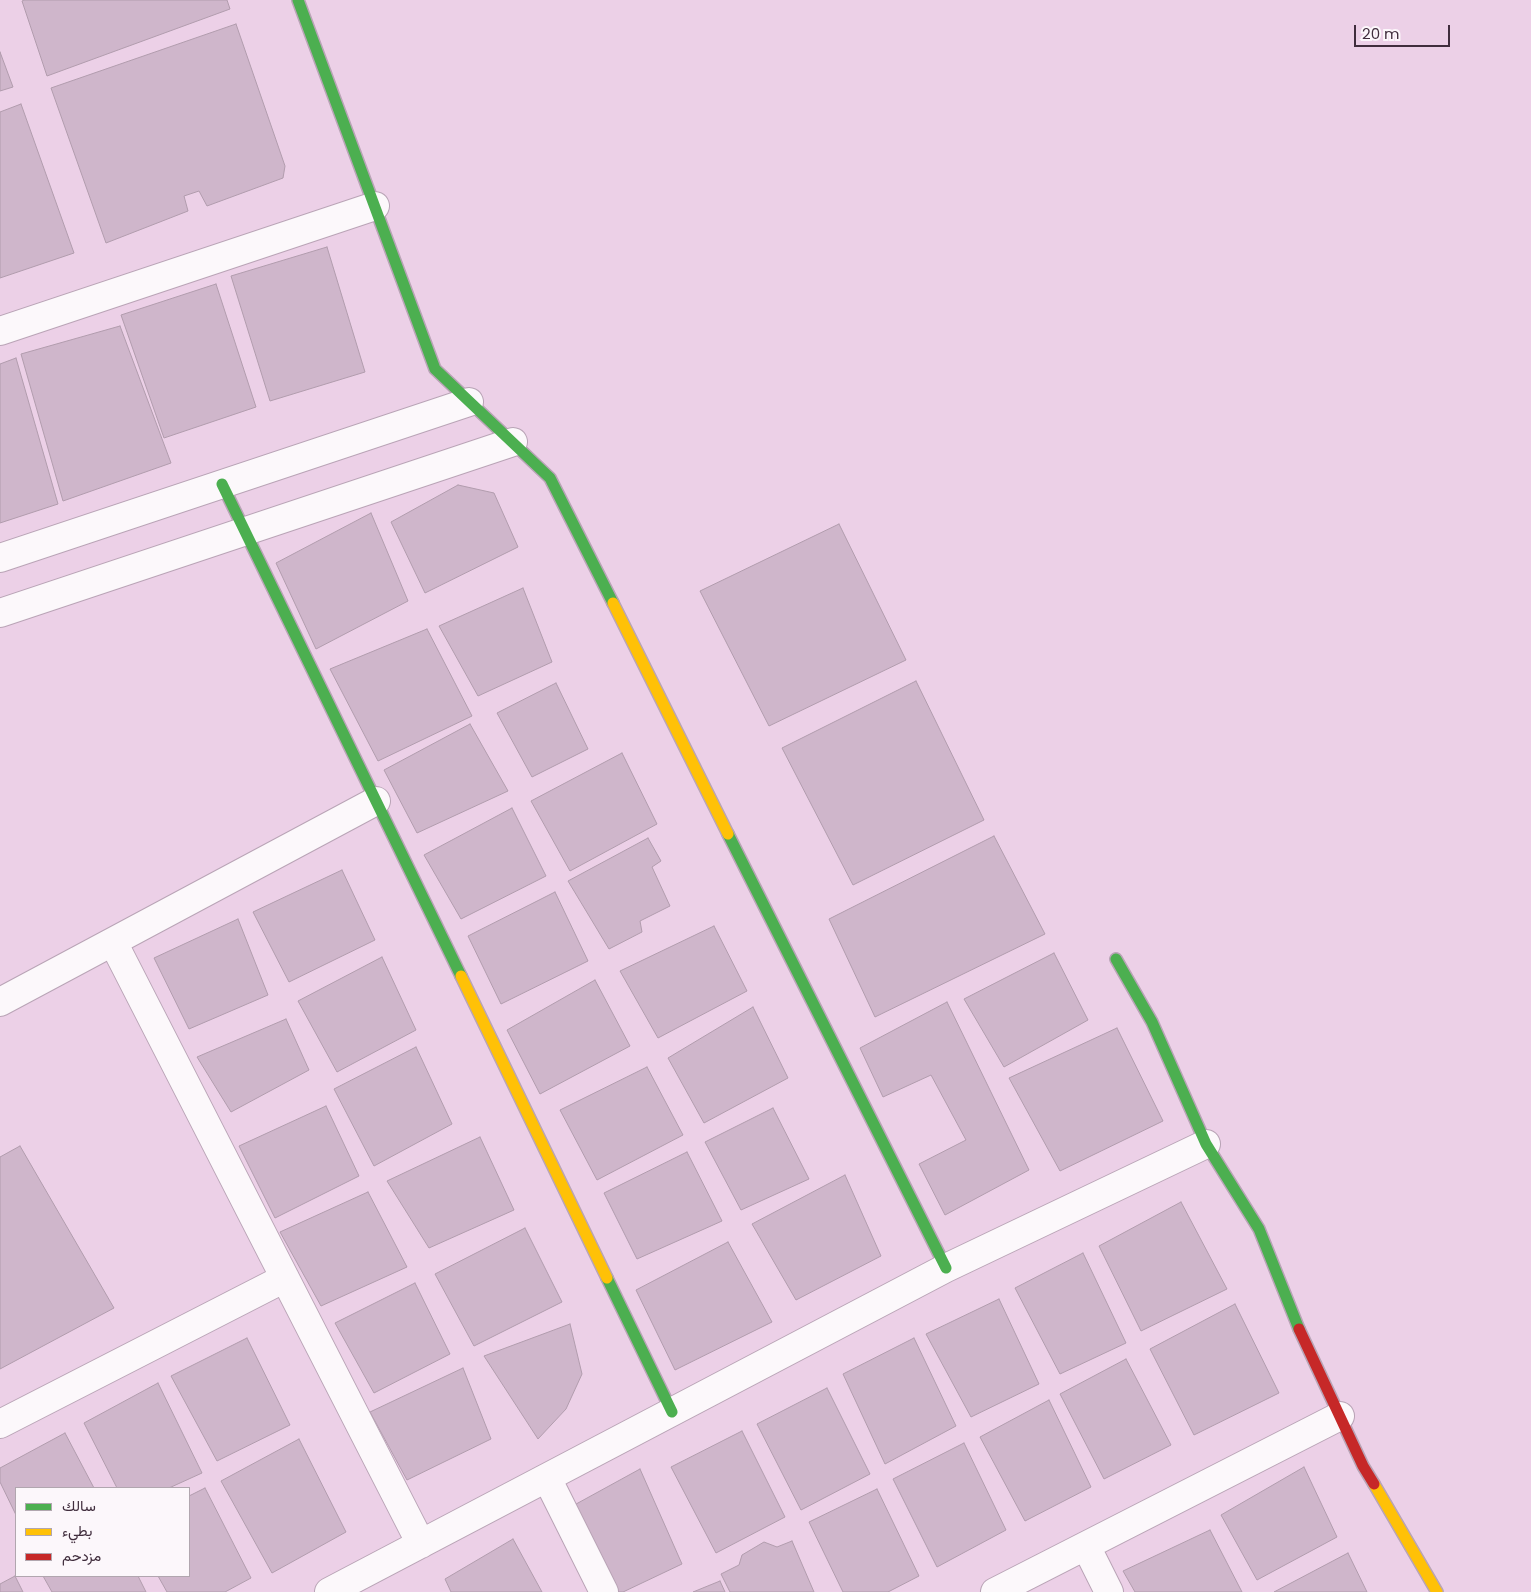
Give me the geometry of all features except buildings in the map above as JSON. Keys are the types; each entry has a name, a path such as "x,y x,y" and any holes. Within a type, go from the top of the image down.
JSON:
{"street":[{"path":"298,0 435,369 550,478 946,1268"},
{"path":"0,331 375,206"},
{"path":"0,558 470,402"},
{"path":"0,613 513,442"},
{"path":"222,484 672,1412"},
{"path":"0,1002 376,801"},
{"path":"113,942 421,1544"},
{"path":"1116,960 1152,1022 1206,1144 1259,1229 1294,1319 1363,1466 1437,1592"},
{"path":"330,1592 946,1268 1206,1144"},
{"path":"0,1424 285,1278"},
{"path":"995,1592 1340,1416"},
{"path":"547,1478 604,1592"},
{"path":"1086,1546 1109,1592"}],"traffic: fast":[{"path":"298,0 435,369 550,478 613,603"},
{"path":"222,484 461,976"},
{"path":"728,834 946,1268"},
{"path":"1116,959 1152,1022 1206,1144 1259,1229 1299,1329"},
{"path":"607,1278 672,1412"}],"traffic: slow":[{"path":"613,603 728,834"},
{"path":"461,976 607,1278"},
{"path":"1374,1484 1437,1592"}],"traffic: jam":[{"path":"1299,1329 1363,1466 1374,1484"}]}
